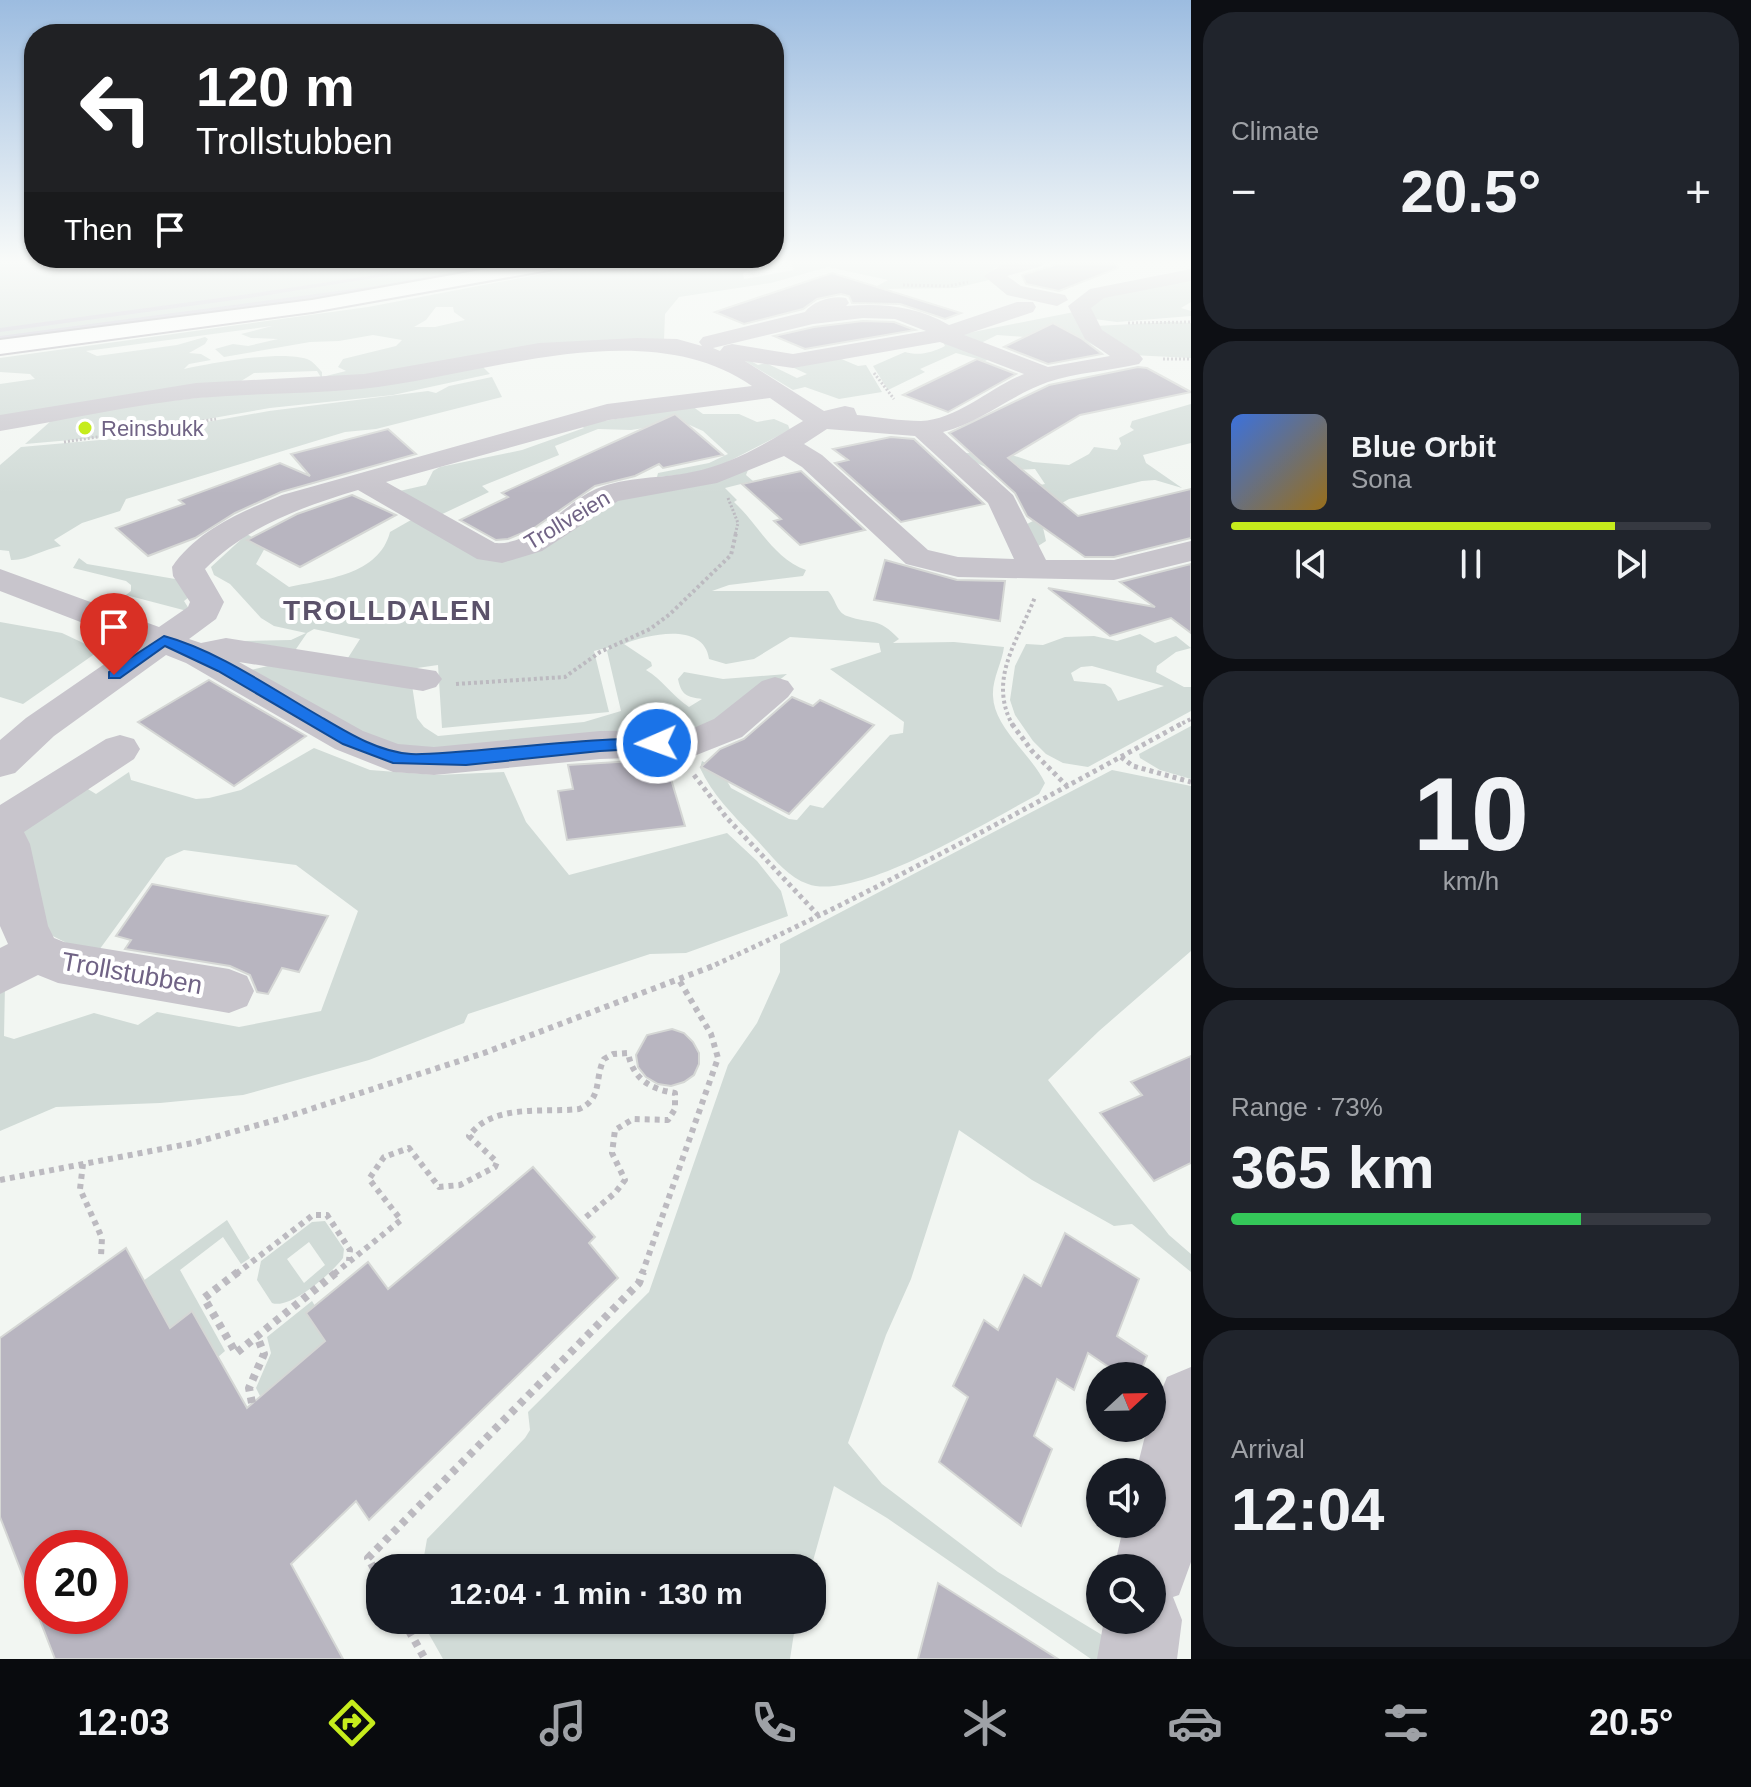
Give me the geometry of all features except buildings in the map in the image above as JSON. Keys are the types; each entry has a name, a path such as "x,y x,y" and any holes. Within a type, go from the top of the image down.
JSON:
{"main road":[{"path":"0,347 58,339"}],"street":[{"path":"702,352 730,339"},
{"path":"13,429 196,391 380,379 600,346 658,345 702,352 732,351 793,361 917,339"},
{"path":"955,339 1022,363 1045,375"},
{"path":"702,352 744,369 819,420 923,429 957,420 1012,388 1045,375 1131,359 1101,339"},
{"path":"0,763 40,727 181,648 207,602 190,576 188,567 221,536 251,518 293,501 362,480 607,412 777,390"},
{"path":"819,420 895,403"},
{"name":"Trollveien","path":"362,480 498,555 554,531 595,501 616,490 641,484 696,480 772,450 819,420"},
{"path":"923,429 1002,501 1035,570"},
{"path":"772,450 812,461 917,557 958,567 1114,570 1191,551"},
{"path":"0,579 181,648 349,740 393,758 434,761 600,745 694,743 717,735 775,689"},
{"path":"181,648 226,649 423,679"},
{"path":"0,827 120,749"},
{"name":"Trollstubben","path":"0,827 8,844 24,926 18,962 58,962 229,991"},
{"path":"1155,1554 1178,1440 1191,1401"},
{"path":"1137,1659 1141,1634"}],"path":[{"path":"423,679 465,685 565,677 600,652 650,629 670,614 731,555 738,523 721,489 760,467 772,450"},
{"path":"1035,570 1040,582 1002,676 1000,702 1016,731 1067,786"},
{"path":"0,1180 193,1143 283,1118 484,1053 679,980 756,947 1191,719"},
{"path":"679,743 688,766 726,817 818,915"},
{"path":"1120,757 1133,766 1191,782"},
{"path":"372,1554 639,1283 718,1058 711,1034 679,980"},
{"path":"349,1261 350,1250 327,1215 313,1215 204,1298 236,1353 401,1220 369,1179 373,1167 382,1158 399,1148 409,1148 439,1187 459,1186 495,1167 497,1162 469,1136 475,1125 495,1115 582,1109 597,1094 598,1073 603,1060 612,1053 628,1053 634,1074 641,1081 657,1090 675,1093 675,1109 668,1120 635,1117 627,1119 615,1130 612,1153 625,1180 615,1193 586,1217"},
{"path":"83,1164 80,1189 102,1238 101,1256"},
{"path":"252,1403 249,1388 264,1354 257,1336"},
{"path":"411,1634 425,1659"}],"shaded area":[{"path":"79,339 121,339 0,355 0,351"},
{"path":"134,339 172,339 86,351 97,356 208,339 189,353 201,354 211,360 189,364 184,369 247,358 281,356 311,361 322,372 322,377 346,371 338,367 343,359 396,346 402,340 399,339 664,339 546,345 343,378 322,379 317,371 254,373 238,383 0,418 0,384 35,379 30,374 0,372 0,358"},
{"path":"276,339 348,339 310,342 224,357 215,349 233,344 248,346"},
{"path":"1083,339 1100,339 1119,359"},
{"path":"1113,339 1191,339 1191,358 1132,355"},
{"path":"943,342 995,356 985,361 956,353 920,369 925,372 888,390 873,366 905,352 920,354 935,350 945,346"},
{"path":"735,355 758,365 766,363 797,378 807,374 792,367 839,358 858,366 866,365 882,392 839,399 805,387 793,390"},
{"path":"483,367 490,374 393,395 270,408 105,437 25,444 52,420 132,405"},
{"path":"492,377 502,397 376,429 345,432 126,499 120,511 82,523 54,540 61,546 23,559 11,560 9,551 0,550 0,465 21,447 111,439 269,411 428,391 436,393 449,386"},
{"path":"1191,404 1191,443 1143,455 1146,463 1182,488 1155,480 1142,481 1069,499 1055,507 1042,523 1046,541 1035,548 1027,524 1035,520 1024,488 1045,484 1035,469 988,468 965,453 1009,454 1033,462 1069,465 1089,454 1094,447 1117,450 1121,444 1119,438 1134,430 1130,427 1132,421"},
{"path":"692,406 703,414 739,414 757,422 774,419 788,425 790,430 708,472 657,477 658,473 709,463 728,454 703,431 683,422 631,430 598,429 555,446 559,455 482,486 489,492 436,517 395,492 426,485 433,471 440,467 522,450 584,428 580,425"},
{"path":"748,470 746,475 753,481 725,488 775,549 794,565 806,570 803,576 729,585 712,591 828,591 843,614 885,627 899,639 893,643 954,642 1004,647 994,683 995,708 1006,730 1045,783 1039,794 890,870 830,886 808,884 785,870 724,804 700,768 702,761 732,777 727,781 731,788 789,819 797,820 810,805 823,808 890,735 903,733 904,722 830,669 881,652 879,643 790,637 754,659 726,664 709,659 705,647 686,635 647,637 624,644 651,662 652,666 646,670 689,707 702,699 689,696 681,689 678,679 684,672 723,679 787,674 745,707 700,734 383,750 247,671 272,665 412,685 417,718 438,736 584,722 621,711 607,651 610,647 594,651 609,712 442,728 438,665 403,670 346,661 360,639 314,629 307,633 294,652 242,641 291,640 306,633 274,626 261,618 230,584 214,575 211,567 247,534 266,546 256,564 289,587 334,577 349,573 375,558 390,532 418,516 492,559 601,502"},
{"path":"79,558 87,564 181,580 189,597 184,601 191,612 126,595 131,591 131,585 126,581 73,568"},
{"path":"0,622 62,633 96,649 96,653 23,704 0,697"},
{"path":"1140,634 1155,643 1176,636 1191,648 1176,652 1157,666 1156,672 1184,687 1191,687 1191,711 1088,767 1063,763 1046,754 1015,715 1010,700 1015,666 1026,644 1043,645 1065,637 1094,636 1117,641","holes":["1092,666 1164,686 1118,701 1105,684 1074,681 1071,673 1081,667"]},
{"path":"1191,726 1191,779 1160,770 1140,758 1139,754"},
{"path":"314,748 370,770 436,775 504,772 526,822 569,875 727,833 757,861 781,891 788,916 686,953 650,954 468,1014 464,1023 369,1060 243,1095 160,1103 56,1107 0,1131 0,986 5,985 4,1036 14,1039 94,1013 138,1025 157,1012 239,1027 321,1011 358,911 296,865 184,850 166,858 94,957 43,931 22,852 25,821 78,783 96,794 129,772 131,780 196,799 209,798 241,790"},
{"path":"1112,770 1191,786 1191,951 1048,1080 1169,1235 1191,1254 1191,1272 1132,1224 1114,1226 1032,1180 959,1130 911,1279 886,1335 848,1443 882,1484 998,1572 1086,1625 1086,1634 1100,1634 1117,1644 1114,1659 1091,1659 887,1518 834,1486 815,1554 424,1554 427,1539 525,1438 530,1430 528,1412 649,1292 728,1065 757,1023 780,972 780,944"},
{"path":"227,1220 250,1258 241,1264 223,1237 180,1270 225,1351 218,1357 170,1328 143,1281"},
{"path":"325,1221 344,1249 343,1258 299,1296 280,1304 272,1303 257,1280 261,1261 312,1222","holes":["309,1242 325,1265 304,1283 287,1259"]},
{"path":"312,1301 315,1306 306,1313 325,1341 260,1396 256,1388 271,1353 267,1337"},
{"path":"429,1634 794,1634 790,1659 443,1659"}],"place":[{"name":"Reinsbukk","path":"85,428"}],"district":[{"name":"TROLLDALEN","path":"388,610"}],"route":[{"path":"114,675 164,640 223,667 349,740 393,758 434,761 600,745 657,743"}]}
